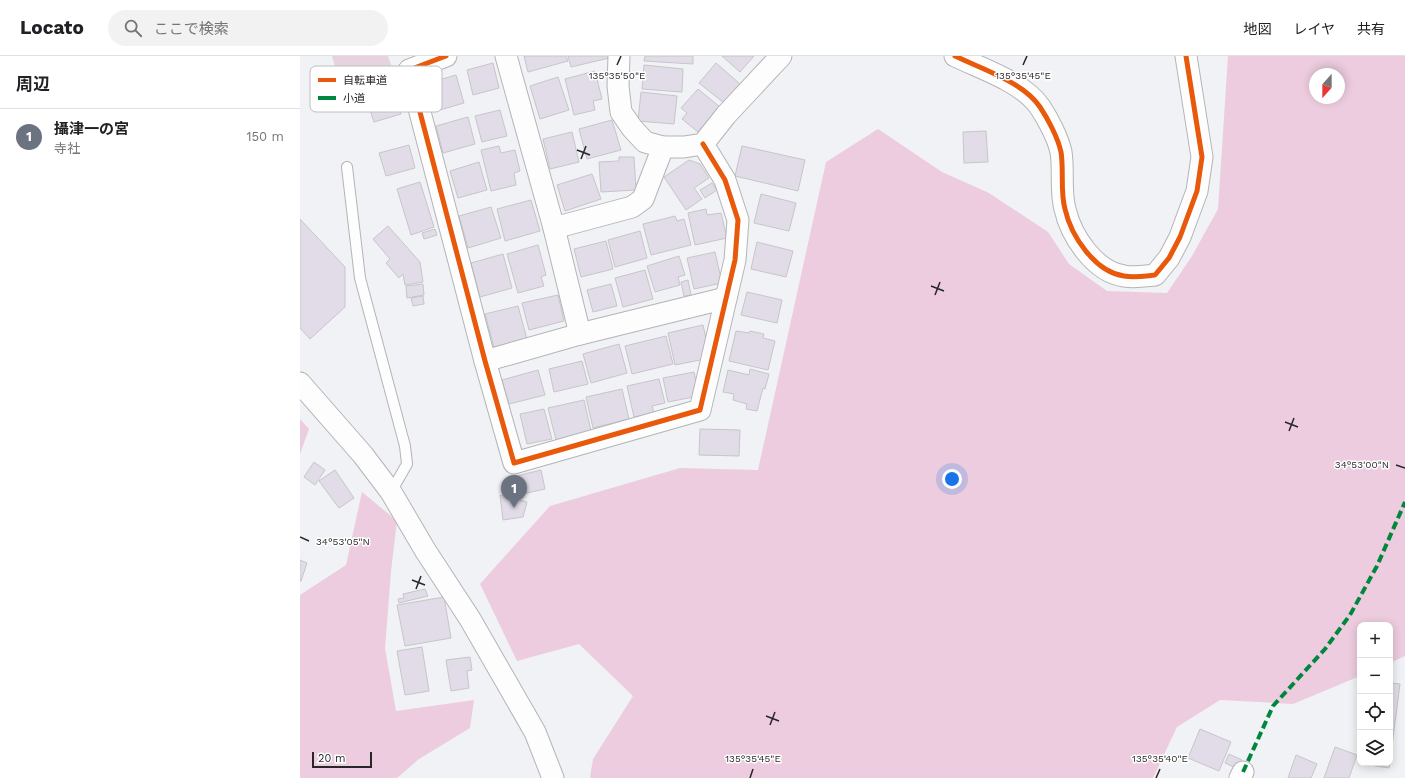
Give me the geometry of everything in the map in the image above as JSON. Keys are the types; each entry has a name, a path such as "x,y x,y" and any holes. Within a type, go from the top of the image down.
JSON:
{"street":[{"path":"420,66 446,56"},
{"path":"506,56 554,228 580,334"},
{"path":"620,56 618,86 621,112 632,128 645,142 663,147 684,147 703,144 726,115 781,56"},
{"path":"955,56 1008,82 1026,93 1040,107 1051,126 1061,151 1064,209 1075,236 1101,267 1112,273 1136,277 1155,275 1169,258 1180,236 1197,190 1202,157 1186,56"},
{"path":"420,112 485,362 514,463 700,410 735,260 738,220 725,180 703,144"},
{"path":"554,228 632,207 643,199 663,147"},
{"path":"485,362 580,334 726,298"},
{"path":"300,383 363,455 391,492 425,550 470,620 532,726 554,778"}],"lane":[{"path":"347,167 360,278 405,446 407,464 391,492"}],"shaded area":[{"path":"332,56 388,56 392,66 335,66"},
{"path":"1228,56 1405,56 1405,656 1393,662 1393,622 1357,622 1357,677 1293,704 1220,700 1177,727 1153,778 590,778 593,759 633,696 579,644 517,661 480,584 550,506 680,468 758,470 826,162 878,129 942,172 989,193 1048,232 1069,264 1107,291 1167,293 1192,256 1218,209"},
{"path":"300,419 309,429 300,454"},
{"path":"362,492 397,521 391,571 385,648 396,711 474,700 470,728 419,759 397,778 300,778 300,595 346,565"}],"building":[{"path":"524,56 566,56 568,61 528,72"},
{"path":"568,56 609,56 609,58 571,67"},
{"path":"645,56 693,56 693,64 644,61"},
{"path":"722,56 754,56 740,72"},
{"path":"493,63 499,88 473,95 467,70"},
{"path":"716,63 740,84 724,103 699,83"},
{"path":"644,65 683,69 682,92 642,89"},
{"path":"595,71 602,99 593,101 595,110 574,115 565,79"},
{"path":"456,75 464,103 442,109 442,79"},
{"path":"558,77 569,110 540,119 530,86"},
{"path":"698,89 720,107 698,132 682,119 687,113 681,108"},
{"path":"641,92 677,96 674,124 638,121"},
{"path":"500,110 507,136 482,142 475,116"},
{"path":"371,112 400,112 401,114 374,122"},
{"path":"468,117 475,144 443,153 436,126"},
{"path":"612,120 621,150 587,159 579,129"},
{"path":"986,131 988,162 964,163 963,132"},
{"path":"572,132 579,162 550,169 543,139"},
{"path":"409,145 415,168 386,176 379,153"},
{"path":"499,146 501,153 515,150 520,171 514,173 516,185 491,191 481,150"},
{"path":"742,146 805,160 798,191 735,176"},
{"path":"619,157 634,157 636,190 601,192 599,162 619,161"},
{"path":"689,160 700,164 709,178 694,188 702,199 686,210 664,177"},
{"path":"479,162 487,190 458,198 450,171"},
{"path":"592,174 601,199 565,211 557,185"},
{"path":"420,182 434,227 411,235 397,189"},
{"path":"712,183 717,190 705,198 700,190"},
{"path":"761,194 796,203 789,231 754,223"},
{"path":"531,200 540,231 505,241 497,209"},
{"path":"491,207 501,238 468,248 459,216"},
{"path":"706,209 707,215 721,213 727,238 695,245 688,213"},
{"path":"675,216 677,221 684,219 691,245 651,255 643,224"},
{"path":"300,219 345,267 345,307 310,339 300,328"},
{"path":"388,226 420,262 423,282 405,285 403,274 399,278 386,263 390,259 373,239"},
{"path":"435,229 437,235 424,239 422,233"},
{"path":"640,231 647,258 615,267 608,240"},
{"path":"606,241 613,269 581,277 574,249"},
{"path":"757,242 793,251 786,277 751,269"},
{"path":"538,245 546,275 541,277 544,286 518,293 507,254"},
{"path":"715,252 722,283 694,289 687,258"},
{"path":"503,254 512,288 480,297 471,263"},
{"path":"679,256 685,275 678,277 680,285 655,292 647,266"},
{"path":"645,270 653,299 623,307 615,278"},
{"path":"688,280 691,295 684,296 681,282"},
{"path":"423,284 424,295 407,298 406,286"},
{"path":"611,284 617,306 593,312 587,290"},
{"path":"747,292 782,300 777,323 741,315"},
{"path":"558,295 564,321 529,330 522,303"},
{"path":"423,296 424,304 413,306 411,298"},
{"path":"518,306 527,339 494,347 485,314"},
{"path":"703,325 708,347 703,349 705,359 675,365 668,333"},
{"path":"736,331 749,333 750,331 764,334 763,338 775,341 768,370 729,361"},
{"path":"666,336 673,364 632,374 625,346"},
{"path":"619,344 627,373 591,383 583,354"},
{"path":"582,361 588,384 554,392 549,369"},
{"path":"750,369 769,374 765,389 763,388 757,411 746,409 747,404 733,400 734,394 723,392 728,370 749,375"},
{"path":"538,370 545,395 509,404 502,380"},
{"path":"694,372 699,396 668,402 663,378"},
{"path":"659,379 665,403 652,406 654,413 634,417 627,386"},
{"path":"622,389 629,419 593,428 586,397"},
{"path":"584,400 591,431 556,440 548,408"},
{"path":"544,409 552,439 527,444 520,414"},
{"path":"700,429 740,430 739,456 699,455"},
{"path":"314,462 325,470 315,485 304,477"},
{"path":"335,470 354,498 339,508 319,481"},
{"path":"541,470 545,489 513,496 508,478"},
{"path":"500,495 527,502 523,517 503,520"},
{"path":"300,560 307,563 301,581 300,581"},
{"path":"425,589 428,596 399,603 398,599 404,598 403,594"},
{"path":"444,597 451,638 405,646 397,605"},
{"path":"422,647 429,691 405,695 397,651"},
{"path":"470,657 472,670 467,671 469,688 451,691 446,660"},
{"path":"1393,683 1400,684 1393,738"},
{"path":"1200,729 1231,742 1219,771 1188,758"},
{"path":"1335,747 1357,755 1349,778 1324,778"},
{"path":"1229,754 1242,760 1238,769 1225,763"},
{"path":"1296,755 1317,764 1311,778 1288,778"},
{"path":"1376,766 1389,766 1389,768"}],"marked path":[{"path":"1243,772 1273,706 1325,649 1350,615 1377,566 1405,502"}],"cycle path":[{"path":"420,66 446,56"},
{"path":"955,56 1013,83 1033,98 1046,117 1060,147 1062,159 1062,188 1065,209 1068,219 1079,241 1086,251 1103,268 1113,273 1132,277 1155,275 1169,258 1180,237 1197,191 1202,157 1186,56"},
{"path":"420,112 485,361 514,463 700,410 735,260 738,220 725,180 703,144"}],"place":[{"name":"攝津一の宮","path":"514,508"}]}
